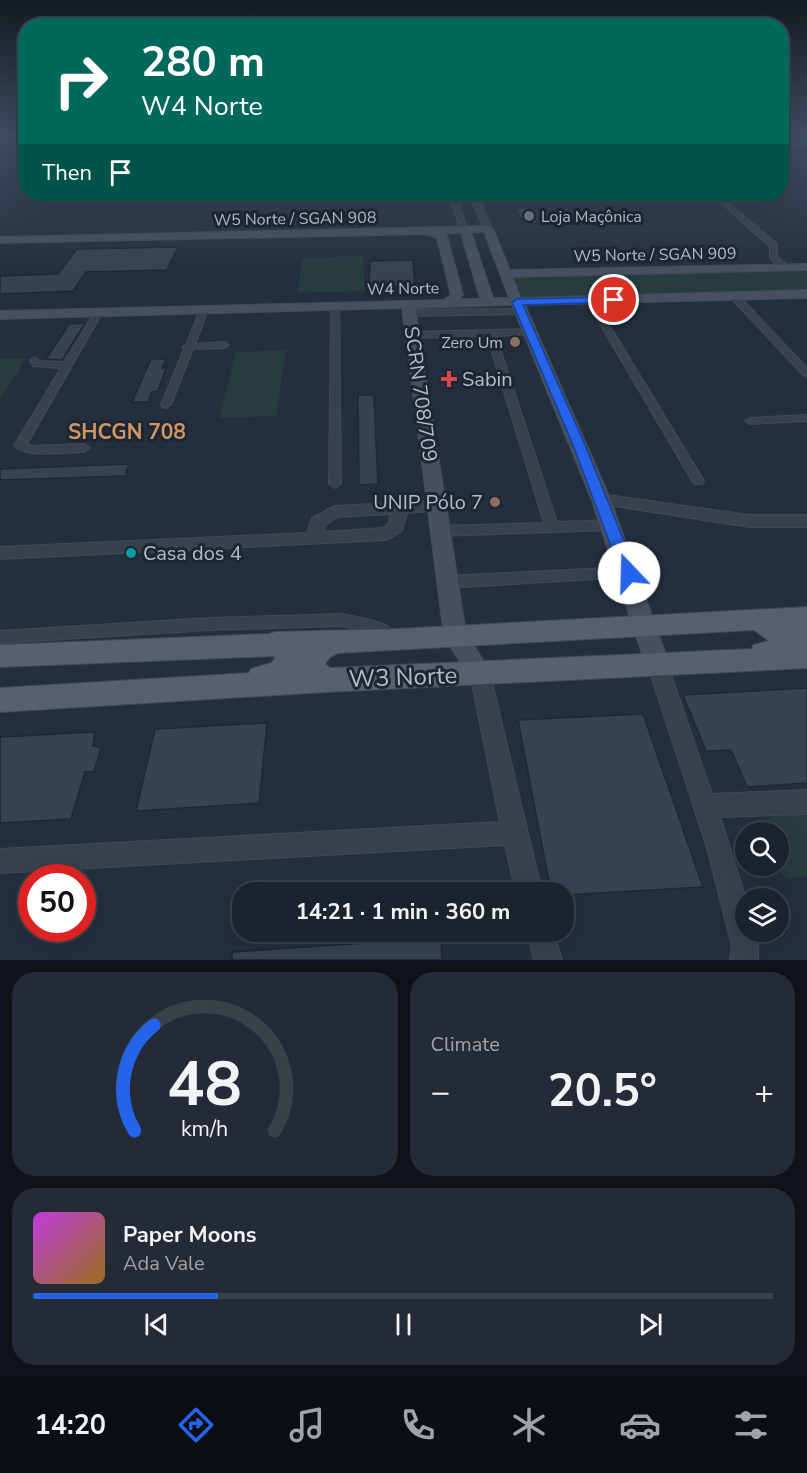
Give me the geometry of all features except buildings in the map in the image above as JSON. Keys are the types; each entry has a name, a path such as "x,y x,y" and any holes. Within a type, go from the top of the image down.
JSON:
{"main road":[{"name":"W5 Norte / SGAN 908","path":"0,240 488,229"},
{"path":"488,229 504,274 531,332 611,525 629,573 657,663"},
{"path":"426,230 442,236 455,283 457,297 442,304"},
{"path":"465,230 488,303"},
{"name":"W5 Norte / SGAN 909","path":"504,274 807,267"},
{"name":"W4 Norte","path":"0,315 335,306 409,309 442,304 488,303 519,307 590,300 807,294"},
{"name":"SCRN 708/709","path":"409,309 455,636"},
{"path":"807,617 800,629 807,643"},
{"name":"W3 Norte","path":"0,656 275,643 397,640 807,617"},
{"path":"730,661 780,649 783,645 778,632 770,625 755,619"},
{"path":"455,636 480,674"},
{"path":"327,680 317,676 313,671 314,657 318,650 341,641"},
{"path":"216,687 281,672 288,663 288,653 275,643"},
{"name":"W3 Norte","path":"0,700 327,680 807,657"}],"street":[{"path":"455,201 465,230"},
{"path":"476,201 488,229"},
{"path":"723,201 774,246 773,256 785,268"},
{"path":"734,296 807,374"},
{"path":"590,300 698,482"},
{"path":"335,306 335,484"},
{"name":"SCRN 708/709","path":"409,309 519,307"},
{"path":"166,405 187,347 204,310"},
{"path":"84,448 31,450 20,446 98,314"},
{"path":"412,335 531,332"},
{"path":"491,333 552,527"},
{"path":"187,347 224,345"},
{"path":"36,360 36,364 41,366 67,365"},
{"path":"750,421 807,418"},
{"path":"600,499 749,521 807,521"},
{"path":"317,539 316,525 328,514 436,506"},
{"path":"0,553 387,534 396,526 400,507"},
{"path":"439,531 611,525"},
{"path":"446,582 629,573"},
{"path":"0,637 210,624 342,620 375,628 397,640"},
{"path":"657,663 719,848 745,946 744,960"},
{"path":"480,674 498,752 512,833 526,882"},
{"path":"704,806 807,802"},
{"path":"0,861 512,833"},
{"path":"543,942 548,960"}],"green space":[{"path":"363,256 365,291 298,293 302,258"},
{"path":"807,270 807,291 523,298 512,277"},
{"path":"286,350 276,416 219,418 236,352"},
{"path":"25,358 19,371 0,399 0,359"},
{"path":"782,814 807,816 807,877 788,879 785,876 789,876 789,822 761,822"}],"place":[{"name":"Loja Maçônica","path":"529,216"},
{"name":"Zero Um","path":"515,342"},
{"name":"Sabin","path":"449,379"},
{"name":"UNIP Pólo 7","path":"495,502"},
{"name":"Casa dos 4","path":"131,553"}],"district":[{"name":"SHCGN 708","path":"127,432"}],"route":[{"path":"614,300 517,302 579,445 629,573"}]}
